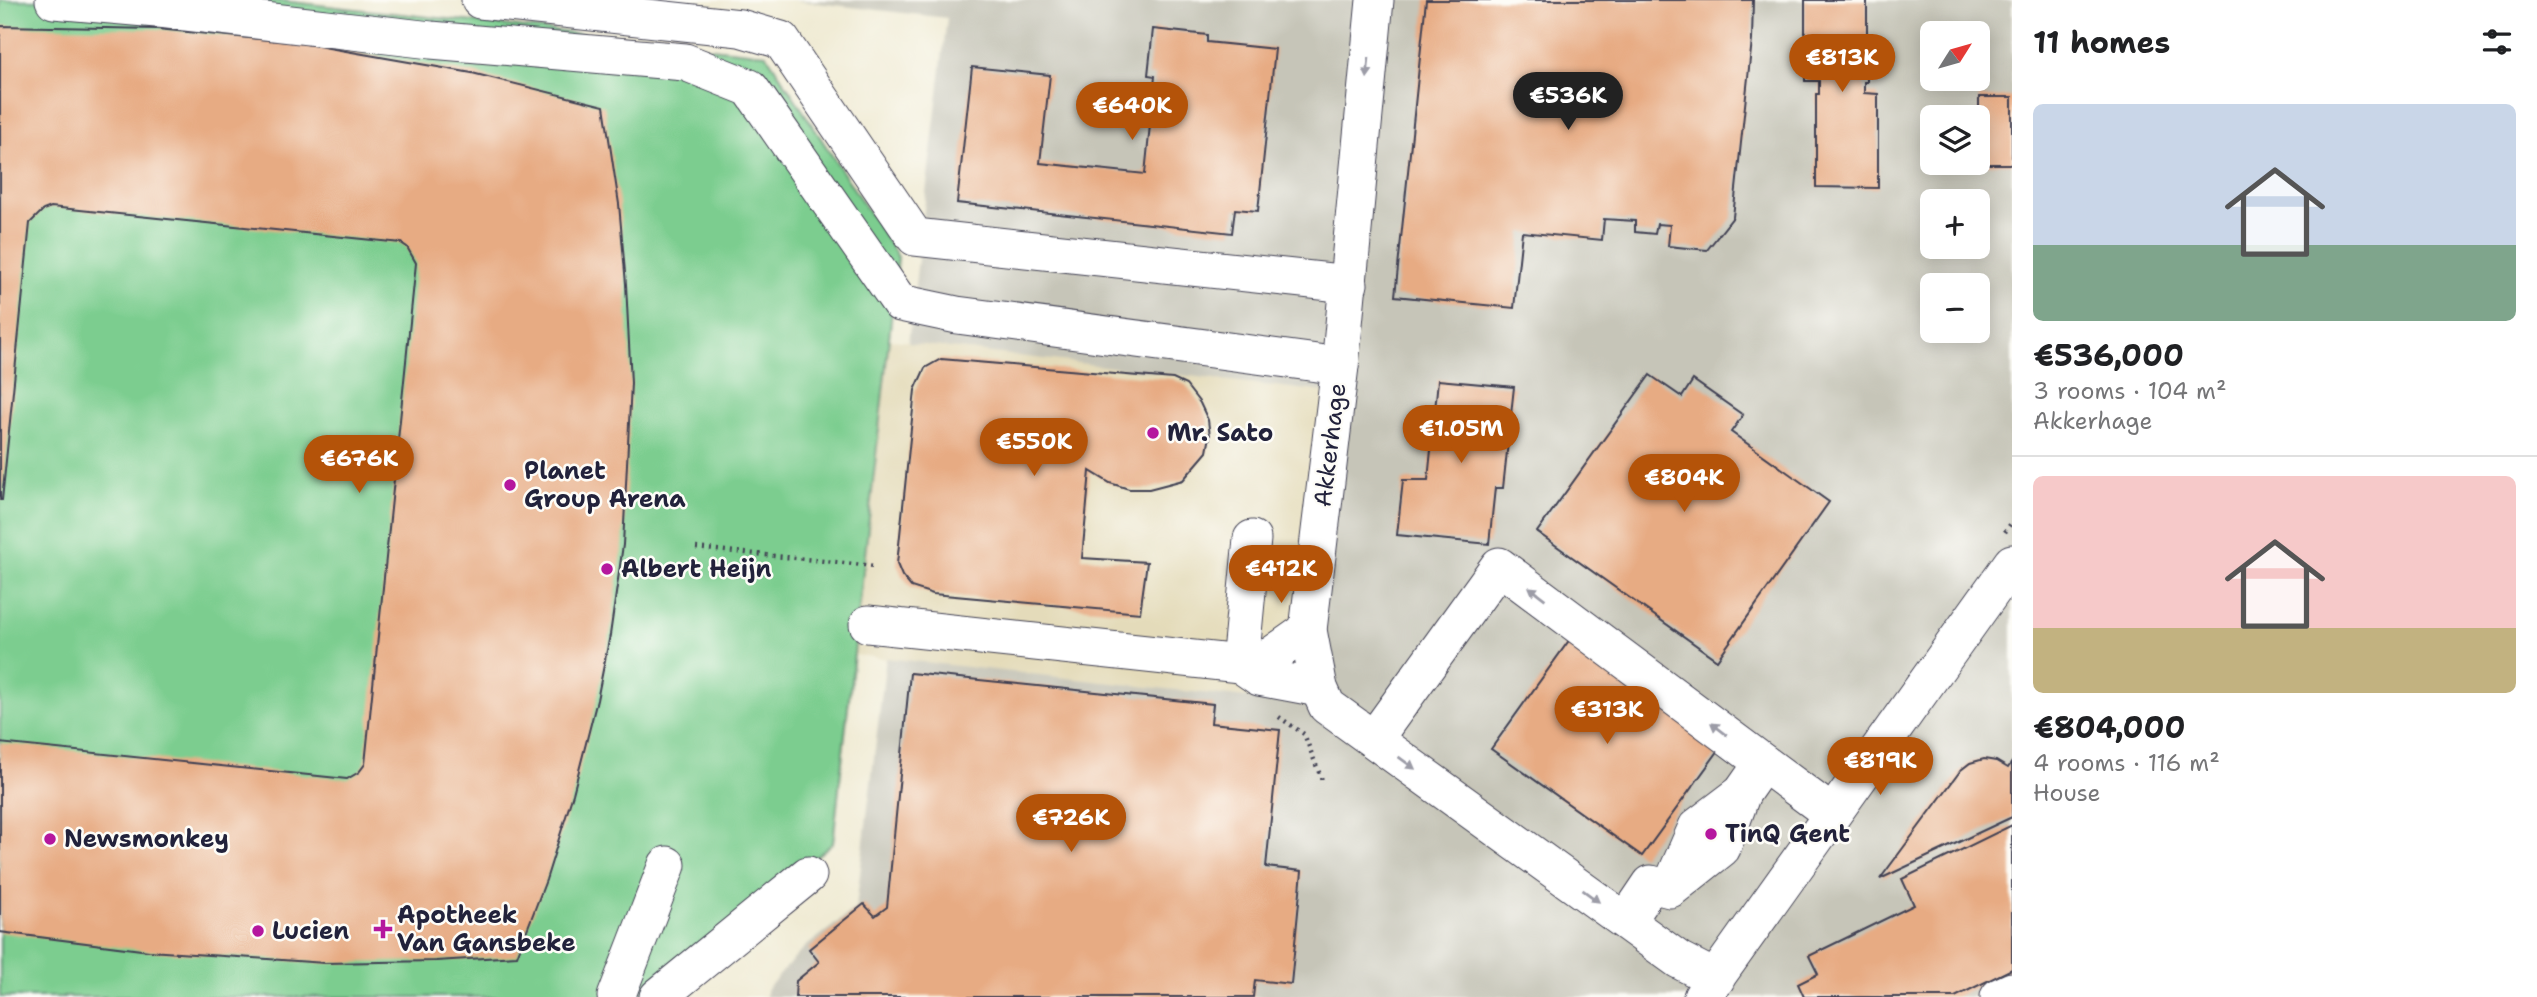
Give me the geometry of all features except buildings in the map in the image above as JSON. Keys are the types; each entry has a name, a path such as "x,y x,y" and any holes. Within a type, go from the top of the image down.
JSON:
{"street":[{"path":"54,0 431,40 685,62 750,88 900,303 957,316 1340,366"},
{"path":"480,0 740,28 781,40 915,237 1349,285"},
{"name":"Akkerhage","path":"1375,0 1349,285 1308,630 1319,688 1327,706 1679,960 1709,988"},
{"path":"1240,664 1252,539"},
{"path":"1709,988 2012,563"},
{"path":"1374,739 1499,566 1832,814"},
{"path":"868,624 1240,664 1271,656 1308,630"},
{"path":"1240,664 1259,677 1319,688"},
{"path":"1626,921 1651,884 1670,889 1697,827 1742,793 1763,762"},
{"path":"616,997 667,865"},
{"path":"658,997 808,875"},
{"path":"1999,997 2012,991"}],"path":[{"path":"696,548 874,566"}],"shaded area":[{"path":"791,0 2012,0 2012,997 766,997 766,990 804,948 856,908 886,658 1311,705 1325,392 908,343 947,18"},
{"path":"843,334 1325,392 1311,705 818,651"}],"green space":[{"path":"0,0 273,0 766,54 898,257 833,843 637,997 0,997"}],"place":[{"name":"Mr. Sato","path":"1153,433"},
{"name":"Planet Group Arena","path":"510,485"},
{"name":"Albert Heijn","path":"607,569"},
{"name":"TinQ Gent","path":"1711,834"},
{"name":"Newsmonkey","path":"50,839"},
{"name":"Apotheek Van Gansbeke","path":"383,929"},
{"name":"Lucien","path":"258,931"}]}
